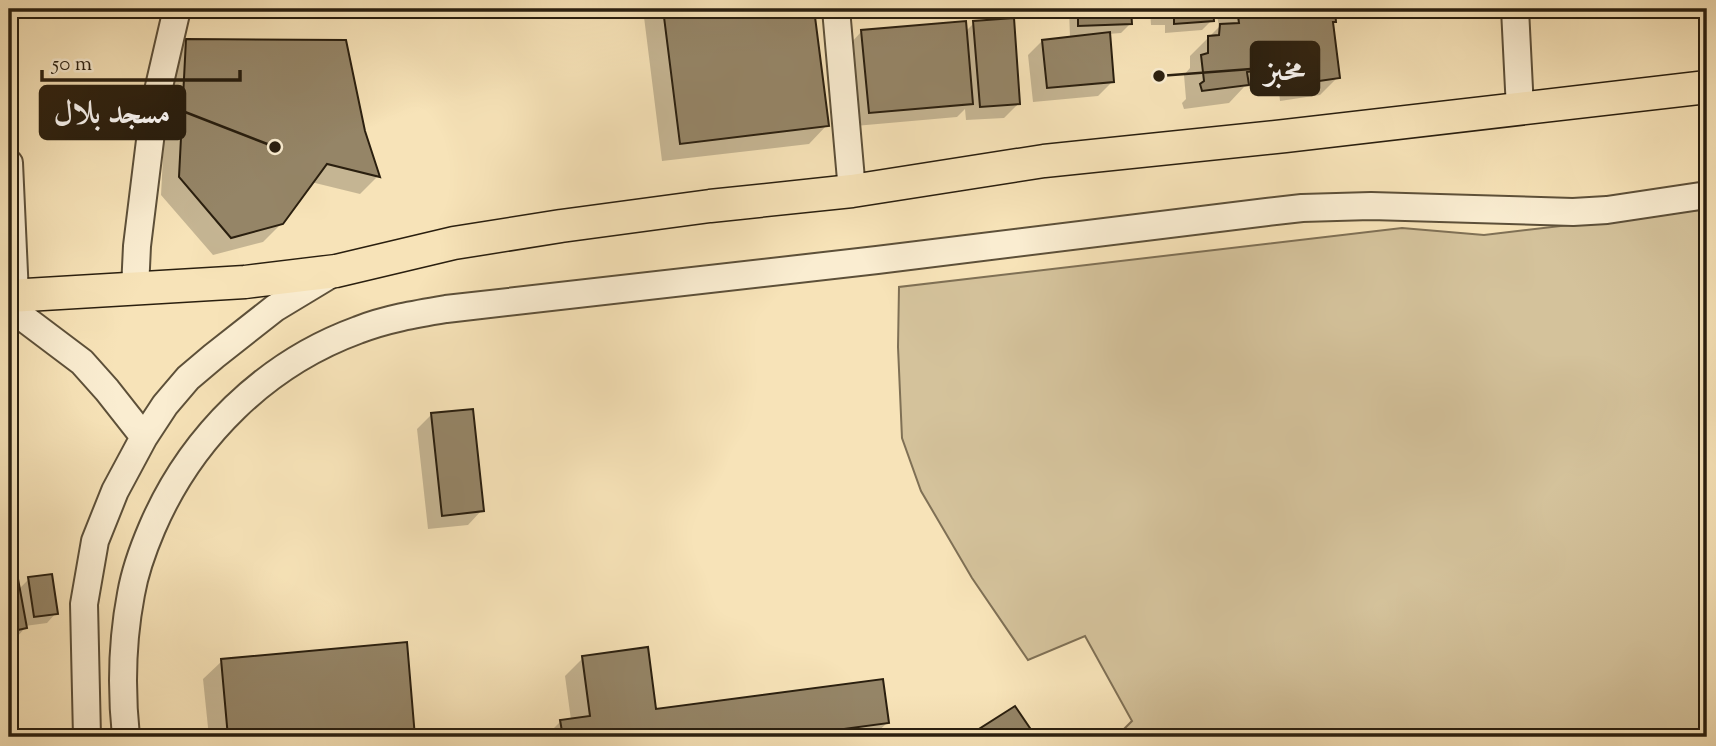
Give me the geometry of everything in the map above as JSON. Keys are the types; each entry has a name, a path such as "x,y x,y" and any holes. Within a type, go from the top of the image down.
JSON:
{"main road":[{"path":"11,299 245,282 336,271 454,243 561,226 852,191 1044,161 1707,88"}],"street":[{"path":"135,289 137,246 154,108 177,9"},
{"path":"836,9 852,191"},
{"path":"1516,9 1520,110"},
{"path":"9,163 11,299 82,362 144,437"},
{"path":"126,737 123,682 131,591 144,547 163,505 186,465 209,434 240,401 276,373 357,330 401,316 446,309 891,259 1302,208 1371,206 1573,212 1607,210 1707,195"},
{"path":"87,737 84,604 95,541 115,491 144,437 165,405 188,378 275,308 336,271"}],"shaded area":[{"path":"1707,209 1707,737 1116,737 1132,721 1085,636 1028,660 972,578 921,491 902,438 898,347 899,287 1402,228 1484,235"}],"building":[{"path":"663,9 814,9 829,126 680,144"},
{"path":"1078,9 1131,9 1132,24 1078,26"},
{"path":"1159,9 1213,9 1214,21 1174,24 1174,16 1160,17"},
{"path":"1237,9 1335,9 1336,22 1333,22 1340,78 1298,84 1295,65 1247,72 1249,85 1202,91 1200,84 1204,81 1201,55 1208,53 1208,36 1219,35 1220,24 1239,23"},
{"path":"1014,18 1020,104 980,107 973,21"},
{"path":"966,21 973,104 869,113 861,30"},
{"path":"1110,32 1114,82 1047,88 1042,40"},
{"path":"186,39 346,40 365,131 380,177 327,164 283,224 231,238 179,177"},
{"path":"473,409 484,511 442,516 431,413"},
{"path":"16,568 27,628 9,632 9,569"},
{"path":"52,574 58,614 34,617 28,577"},
{"path":"407,642 415,737 228,737 221,659"},
{"path":"648,647 656,709 883,679 889,723 784,737 563,737 560,720 590,716 582,656"},
{"path":"11,703 19,737 9,737"},
{"path":"1015,706 1036,737 968,736"}],"place":[{"name":"مخبز","path":"1159,76"},
{"name":"مسجد بلال","path":"275,147"}]}
